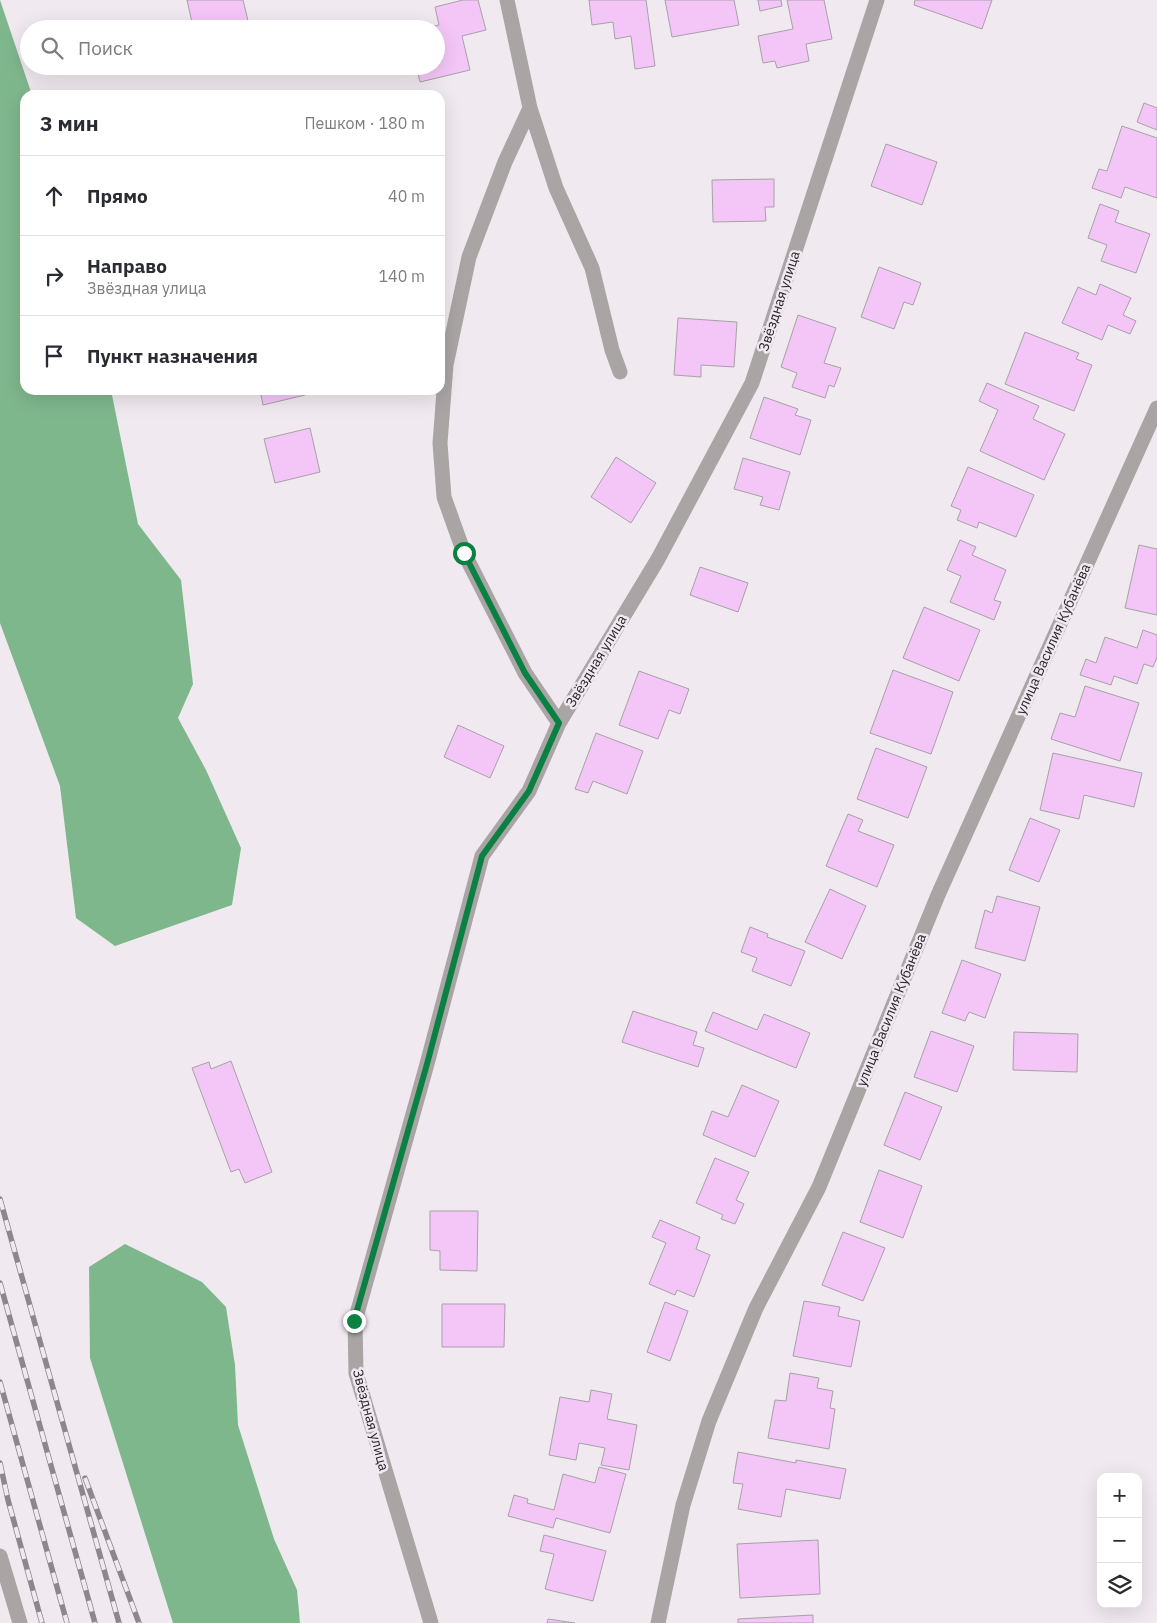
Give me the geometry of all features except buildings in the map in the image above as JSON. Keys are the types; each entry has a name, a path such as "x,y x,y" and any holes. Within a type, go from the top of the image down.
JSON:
{"street":[{"path":"507,0 530,108 556,188 592,268 612,350 620,372"},
{"name":"Звёздная улица","path":"431,1623 356,1373 354,1321 427,1064 482,856 529,791 559,723 658,559 752,383 878,0"},
{"path":"445,378 468,257 505,162 530,108"},
{"path":"444,395 440,443 444,497 464,553 525,673 559,723"},
{"name":"улица Василия Кубанёва","path":"658,1623 683,1506 712,1412 756,1308 819,1187 938,895 1157,408"},
{"path":"0,1556 20,1623"}],"green space":[{"path":"0,0 20,59 20,75 25,75 30,90 20,90 20,395 112,395 138,524 181,580 193,684 178,718 206,770 241,848 232,905 115,946 76,918 60,786 0,623"},
{"path":"125,1244 202,1282 226,1307 235,1365 238,1425 274,1539 297,1590 300,1623 173,1623 90,1358 89,1267"}],"railway":[{"path":"0,1199 119,1623"},
{"path":"0,1283 95,1623"},
{"path":"0,1382 67,1623"},
{"path":"0,1463 8,1500 42,1623"},
{"path":"85,1478 139,1623"}],"route":[{"path":"354,1321 427,1064 482,856 529,791 559,723 525,673 464,553"}]}
